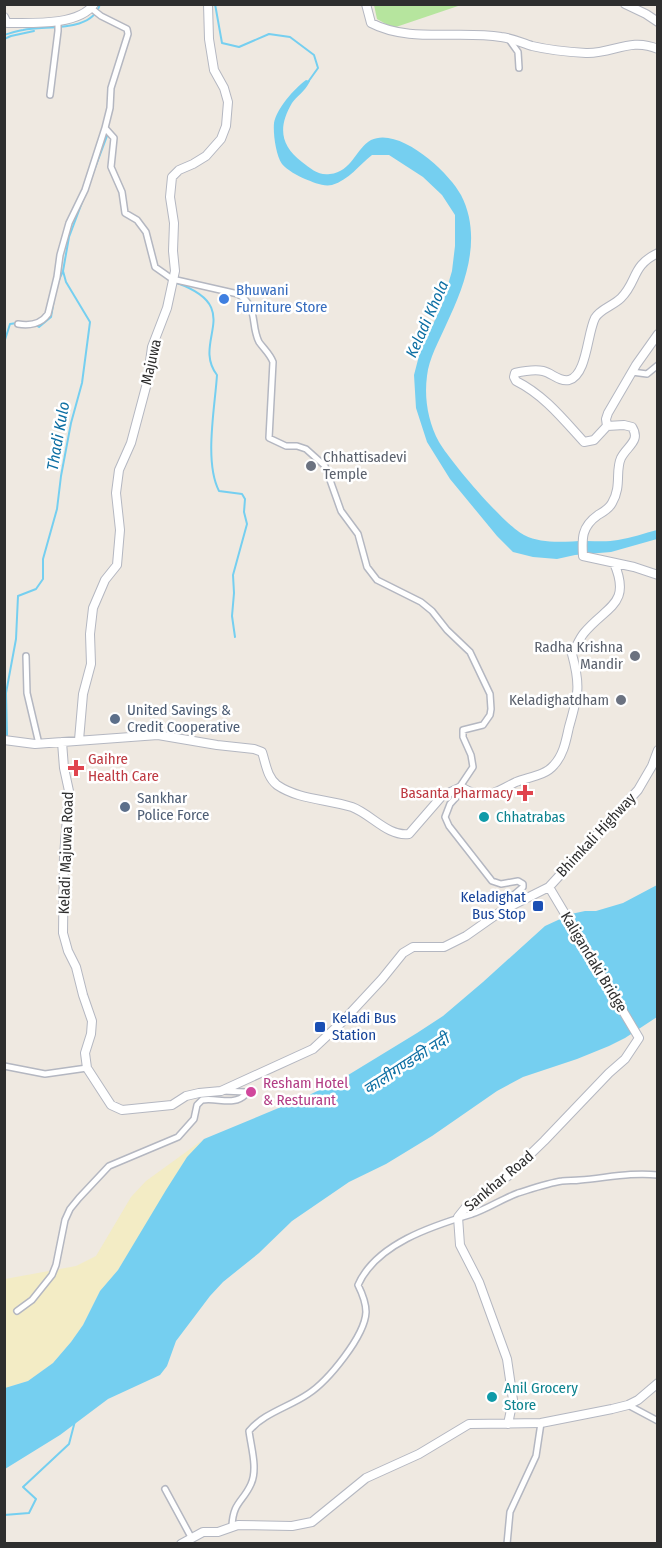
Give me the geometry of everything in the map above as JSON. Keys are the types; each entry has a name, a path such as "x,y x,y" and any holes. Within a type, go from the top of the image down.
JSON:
{"street":[{"name":"Majuwa","path":"79,740 82,694 91,664 90,634 93,608 105,579 117,565 120,530 116,493 119,470 131,443 147,382 152,347 167,308 175,271 174,223 170,197 172,177 179,170 193,165 206,156 221,139 226,126 228,102 224,88 214,70 209,39 208,4"},
{"path":"366,4 371,23 384,30 508,38 553,50 585,53 600,53 641,43 657,49"},
{"path":"625,4 657,22"},
{"path":"4,17 7,23 57,21 77,17 93,8 101,16 127,29 128,34 111,88 106,129 85,190 69,223 48,314 45,319 29,326 18,324"},
{"path":"50,95 58,32 57,21"},
{"path":"508,38 519,55 519,68"},
{"path":"106,129 114,138 111,167 122,192 125,213 137,220 146,232 155,267 172,279 237,294 246,299 254,316 258,339 273,362 269,438 286,446 306,449 325,466 341,511 358,534 367,567 377,580 432,610 447,630 470,652 490,694 491,709 483,725 463,730 463,737 471,755 472,767 460,788 459,795 450,804 446,821 492,881 501,884 518,881 523,884 523,887 510,898 503,910"},
{"path":"657,253 642,262 622,297 596,316 582,369 577,375 566,380 540,370 514,375 516,381 526,385 552,406 584,442 594,440 607,426 632,427 636,433 635,440 621,460 618,490 610,507 593,519 581,538 583,557 645,570 657,575"},
{"path":"607,426 608,413 657,334"},
{"path":"632,372 647,374 657,365"},
{"path":"4,740 39,744 158,735 254,749 262,752 269,776 276,784 294,793 353,807 402,835 409,834 442,796 460,788 479,797 488,795 543,773 554,766 566,743 578,699 578,676 572,654 583,634 609,611 619,598 620,585 614,563"},
{"path":"26,656 27,693 39,744"},
{"name":"Keladi Majuwa Road","path":"63,742 64,768 69,791 64,856 63,933 92,1021 91,1034 85,1053 87,1068"},
{"name":"Bhimkali Highway","path":"549,887 638,790 652,766 657,750"},
{"path":"221,1091 312,1049 343,1021 382,980 403,953 412,947 444,947 466,936 503,910 549,887"},
{"name":"Kaligandaki Bridge","path":"549,887 639,1038"},
{"name":"Sankhar Road","path":"508,1424 513,1400 507,1359 478,1282 460,1245 458,1217 466,1207 508,1176 544,1141 609,1073 626,1059 639,1038"},
{"path":"4,1066 45,1074 87,1068 111,1105 122,1110 165,1106 199,1093 221,1091 245,1092 246,1094 229,1102 202,1100 197,1105 194,1119 178,1137 147,1152 116,1162 99,1176 70,1209 65,1220 52,1275 32,1300 17,1311"},
{"path":"232,1526 232,1516 237,1502 251,1483 254,1473 249,1431 256,1424 308,1395 327,1379 349,1352 366,1313 364,1297 358,1285 362,1276 377,1258 405,1240 458,1217 473,1214 517,1193 562,1181 642,1173 657,1175"},
{"path":"181,1544 203,1532 218,1532 232,1526 292,1526 312,1522 366,1478 419,1454 461,1428 476,1423 541,1423 628,1405 638,1400 657,1383"},
{"path":"628,1405 657,1421"},
{"path":"507,1544 510,1512 536,1456 541,1423"},
{"path":"165,1489 191,1537"}],"green space":[{"path":"374,5 461,5 393,28 377,19"}],"sand":[{"path":"204,1139 187,1157 118,1270 100,1291 83,1325 71,1342 53,1363 28,1381 5,1388 5,1279 76,1266 96,1256 131,1197 146,1181"}],"water":[{"path":"306,80 310,81 292,103 283,128 285,142 302,162 319,173 337,172 344,169 361,148 371,140 382,137 395,139 409,145 435,164 455,185 461,195 471,228 469,261 453,310 432,356 426,384 432,426 439,442 454,463 504,519 515,529 532,538 555,542 610,541 657,530 657,539 611,552 557,559 513,552 450,479 427,442 416,408 414,375 420,352 442,305 452,271 455,215 442,195 423,177 389,155 372,155 344,180 332,185 318,184 305,179 284,166 277,150 274,123 287,99"},
{"name":"कालीगण्डकी नदी","path":"657,885 657,1017 609,1046 523,1077 497,1091 432,1136 386,1164 349,1182 292,1221 210,1296 176,1341 167,1366 160,1375 108,1399 60,1435 5,1469 5,1388 28,1381 53,1363 71,1342 83,1325 100,1291 118,1270 187,1157 204,1139 340,1080 417,1033 443,1016 545,926 571,914 596,911 623,903"}],"waterway":[{"path":"4,35 23,30 78,24 88,20 100,4"},
{"name":"Keladi Khola","path":"215,4 222,43 239,47 269,34 290,37 314,55 318,68 308,82"},
{"path":"4,39 34,31"},
{"name":"Thadi Kulo","path":"7,735 6,693 16,639 18,596 36,589 43,579 43,559 57,509 71,423 82,383 90,322 66,282 63,271 69,237 107,136"},
{"name":"Thadi Kulo","path":"58,282 63,271"},
{"path":"177,283 197,293 209,303 213,314 209,350 217,375 211,450 212,465 219,491 242,494 245,499 244,512 247,524 233,575 232,616 235,637"},
{"path":"34,324 39,327 51,317 54,299"},
{"path":"4,343 10,324 17,323"},
{"path":"4,1515 29,1513 36,1499 23,1487 69,1444 75,1421"}],"place":[{"name":"Bhuwani Furniture Store","path":"224,299"},
{"name":"Chhattisadevi Temple","path":"311,466"},
{"name":"Radha Krishna Mandir","path":"635,656"},
{"name":"Keladighatdham","path":"621,700"},
{"name":"United Savings & Credit Cooperative","path":"115,719"},
{"name":"Gaihre Health Care","path":"76,768"},
{"name":"Basanta Pharmacy","path":"525,793"},
{"name":"Sankhar Police Force","path":"125,807"},
{"name":"Chhatrabas","path":"484,817"},
{"name":"Keladighat Bus Stop","path":"538,906"},
{"name":"Keladi Bus Station","path":"320,1027"},
{"name":"Resham Hotel & Resturant","path":"251,1092"},
{"name":"Anil Grocery Store","path":"492,1397"}]}
